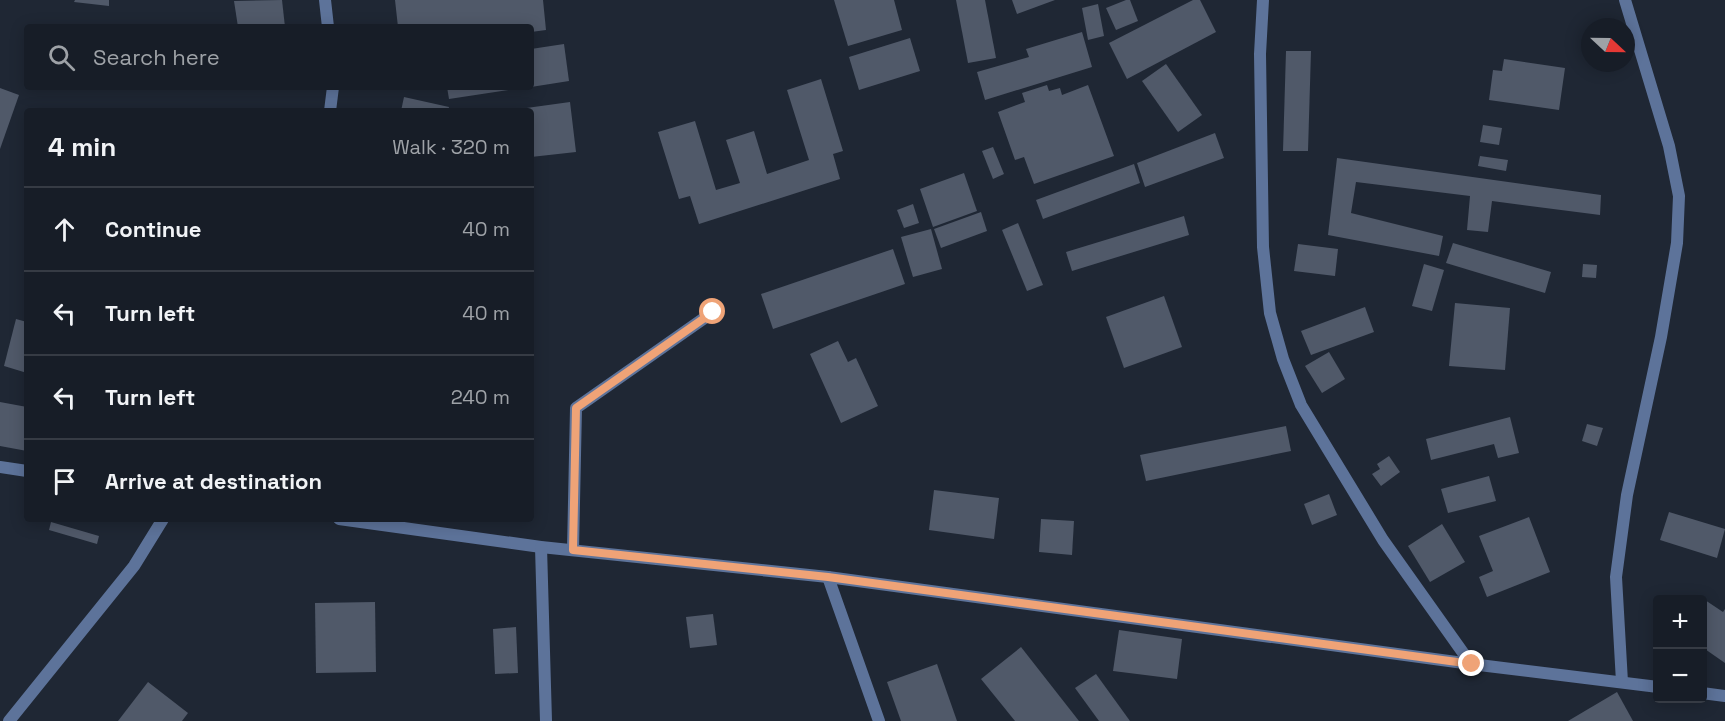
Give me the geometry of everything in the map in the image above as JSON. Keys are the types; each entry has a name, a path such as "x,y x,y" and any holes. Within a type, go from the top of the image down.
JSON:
{"street":[{"path":"325,0 328,24"},
{"path":"1263,0 1260,54 1263,247 1270,313 1283,359 1301,405 1383,540 1472,664"},
{"path":"1622,682 1616,578 1627,495 1661,337 1677,243 1679,196 1670,146 1625,0"},
{"path":"330,108 333,90"},
{"path":"573,550 576,408 713,312"},
{"path":"0,467 24,471"},
{"path":"9,721 134,566 161,522"},
{"path":"361,522 541,547 828,577 1653,686"},
{"path":"541,547 546,721"},
{"path":"828,577 879,721"},
{"path":"1707,694 1725,696"}],"building":[{"path":"75,0 109,0 109,6 74,2"},
{"path":"282,0 285,24 238,24 234,1"},
{"path":"395,0 543,0 546,30 534,32 534,24 398,24"},
{"path":"834,0 894,0 902,30 848,46"},
{"path":"956,0 985,0 996,58 968,63"},
{"path":"1012,0 1055,0 1017,14"},
{"path":"1130,0 1138,21 1116,30 1106,8"},
{"path":"1193,0 1200,0 1216,32 1127,79 1109,43"},
{"path":"1098,4 1104,36 1088,40 1082,8"},
{"path":"1082,32 1092,67 985,100 977,72 1029,57 1026,49"},
{"path":"910,38 920,71 859,90 849,57"},
{"path":"564,44 569,81 534,87 534,49"},
{"path":"1286,51 1311,51 1308,151 1283,151"},
{"path":"1504,59 1565,68 1559,110 1489,100 1493,70 1502,71"},
{"path":"1166,64 1202,115 1178,132 1142,81"},
{"path":"821,79 843,151 833,154 840,179 699,224 690,196 679,199 658,132 695,121 716,190 740,183 726,140 754,131 767,174 809,160 787,90"},
{"path":"1047,85 1049,91 1060,88 1062,95 1088,85 1114,156 1034,184 1024,157 1015,160 998,112 1025,102 1022,93"},
{"path":"0,88 19,95 0,149"},
{"path":"448,90 509,90 449,99"},
{"path":"404,97 449,107 449,108 402,108"},
{"path":"570,102 576,152 534,157 534,108 526,108"},
{"path":"1483,125 1502,128 1499,145 1480,142"},
{"path":"1215,133 1224,158 1145,187 1137,163"},
{"path":"993,147 1004,174 993,179 982,151"},
{"path":"1480,156 1508,160 1506,171 1478,166"},
{"path":"1337,158 1601,195 1600,215 1492,201 1488,232 1467,230 1470,196 1356,182 1351,213 1443,236 1439,256 1328,235"},
{"path":"1134,164 1140,183 1043,219 1036,200"},
{"path":"964,173 977,211 933,227 920,189"},
{"path":"913,204 919,223 904,228 897,210"},
{"path":"981,212 987,231 941,248 934,229"},
{"path":"1184,216 1189,235 1072,271 1066,252"},
{"path":"1018,223 1043,285 1027,291 1002,230"},
{"path":"931,229 942,269 913,277 901,237"},
{"path":"1453,243 1551,272 1545,293 1446,263"},
{"path":"1298,244 1338,249 1335,276 1294,271"},
{"path":"893,249 905,284 773,329 761,294"},
{"path":"1424,264 1444,270 1432,311 1412,306"},
{"path":"1583,264 1597,265 1596,278 1582,277"},
{"path":"1164,296 1182,347 1124,368 1106,317"},
{"path":"1455,303 1510,308 1505,370 1449,366"},
{"path":"1365,307 1374,332 1311,355 1301,331"},
{"path":"16,319 24,321 24,372 4,366"},
{"path":"838,341 848,362 856,358 878,406 841,423 810,354"},
{"path":"1329,352 1345,379 1322,393 1305,366"},
{"path":"0,402 24,406 24,450 0,446"},
{"path":"1510,417 1519,453 1498,458 1494,444 1431,460 1426,439"},
{"path":"1587,424 1603,428 1597,446 1582,441"},
{"path":"1286,426 1291,451 1146,481 1140,455"},
{"path":"1389,456 1400,472 1381,486 1372,474 1380,469 1377,464"},
{"path":"1489,476 1496,501 1448,513 1441,489"},
{"path":"934,490 999,498 994,539 929,530"},
{"path":"1329,494 1337,515 1312,525 1304,504"},
{"path":"1669,512 1725,529 1717,558 1660,540"},
{"path":"1529,517 1550,572 1487,597 1479,577 1493,571 1479,536"},
{"path":"1041,519 1074,521 1072,555 1039,552"},
{"path":"51,522 99,536 97,544 49,530"},
{"path":"1442,524 1465,562 1430,582 1408,546"},
{"path":"1707,601 1723,612 1725,609 1725,663 1707,650"},
{"path":"375,602 376,672 316,673 315,603"},
{"path":"713,614 717,645 690,648 686,617"},
{"path":"516,627 518,673 495,674 493,629"},
{"path":"1119,630 1182,639 1177,679 1113,671"},
{"path":"1021,647 1079,721 1015,721 981,679"},
{"path":"937,664 957,721 901,721 887,682"},
{"path":"1096,674 1130,721 1099,721 1075,688"},
{"path":"148,682 188,713 182,721 118,721"},
{"path":"1617,692 1633,721 1568,721"}],"route":[{"path":"713,312 576,408 573,550 828,577 1472,664"}]}
